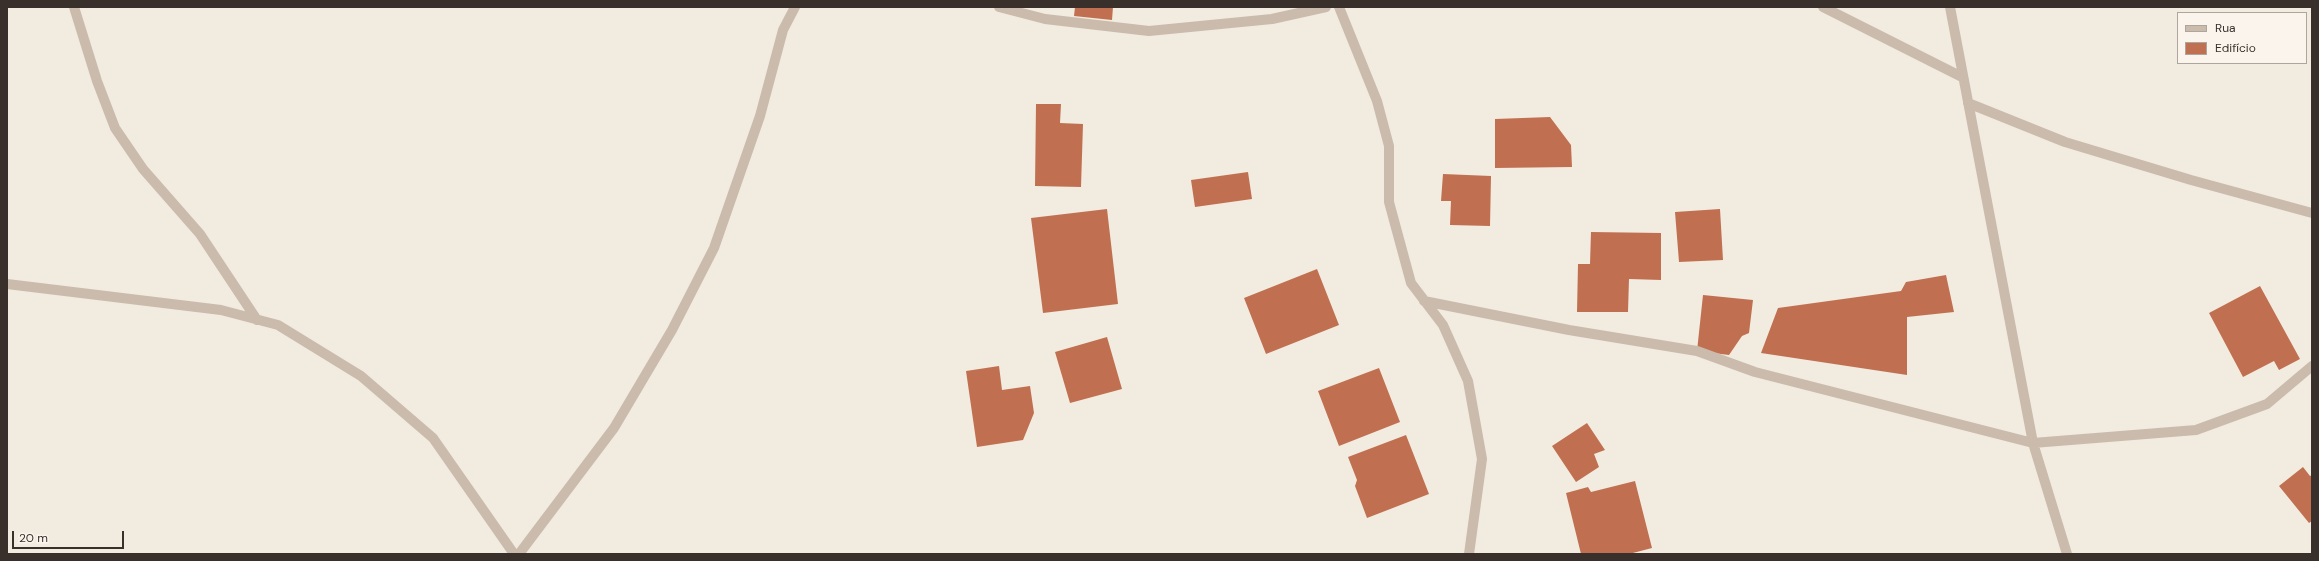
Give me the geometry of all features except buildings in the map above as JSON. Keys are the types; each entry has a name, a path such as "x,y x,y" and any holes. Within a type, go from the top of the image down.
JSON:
{"street":[{"path":"74,7 97,81 115,128 143,169 200,234 257,320"},
{"path":"519,554 614,428 672,330 714,248 760,116 783,30 795,7"},
{"path":"999,7 1045,19 1149,31 1272,19 1326,7"},
{"path":"1339,7 1377,101 1389,146 1389,202 1412,283 1443,325 1468,381 1482,459 1469,554"},
{"path":"1823,7 1962,77"},
{"path":"1950,7 1962,77 2033,443 2067,554"},
{"path":"1968,103 2065,142 2312,213"},
{"path":"7,284 221,310 278,325 361,376 432,438 514,554"},
{"path":"1424,301 1569,330 1697,351 1755,372 2033,443 2196,430 2267,404 2312,366"}]}
